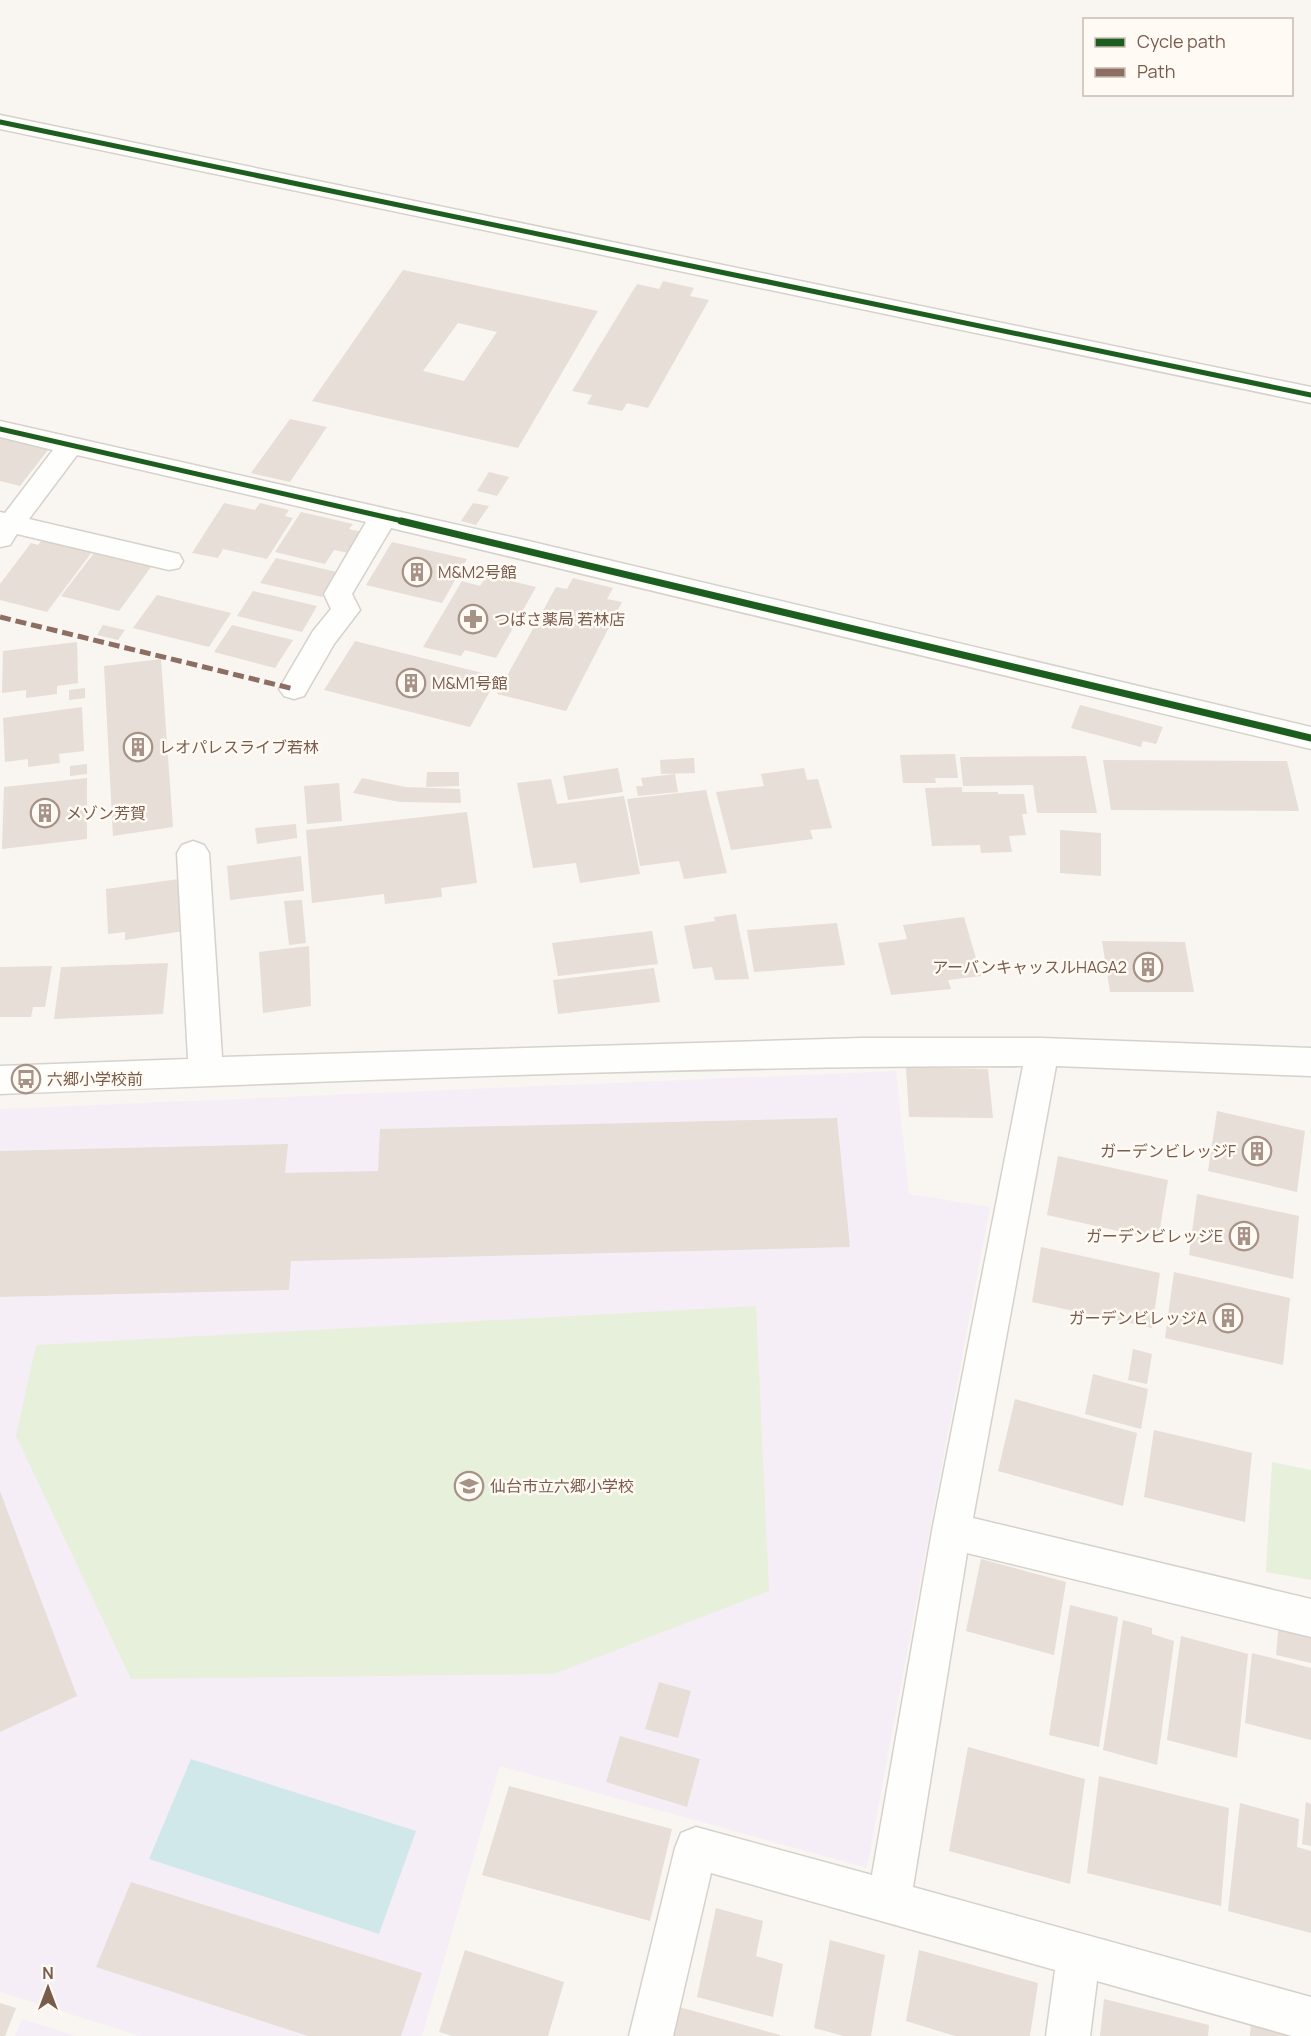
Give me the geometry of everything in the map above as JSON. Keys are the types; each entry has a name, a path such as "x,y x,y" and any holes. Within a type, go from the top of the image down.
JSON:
{"street":[{"path":"0,122 1311,395"},
{"path":"0,429 531,550 1311,738"},
{"path":"70,446 4,527 168,561"},
{"path":"294,689 323,638 346,610 338,594 383,517"},
{"path":"193,853 206,1072"},
{"path":"0,1080 410,1064 862,1052 1042,1052 1311,1062"},
{"path":"889,1902 951,1531 1042,1052"},
{"path":"951,1531 1311,1618"},
{"path":"651,2036 696,1848 1311,2019"},
{"path":"1068,2036 1079,1954"}],"shaded area":[{"name":"仙台市立六郷小学校","path":"896,1071 909,1194 990,1207 867,1868 500,1766 422,2036 140,2036 0,1992 0,1109"},
{"path":"22,2019 76,2036 15,2036"}],"green space":[{"path":"756,1306 769,1591 554,1674 131,1679 16,1436 36,1345"},
{"path":"1272,1462 1311,1470 1311,1580 1266,1572"}],"water":[{"path":"191,1759 416,1831 379,1934 149,1859"}],"building":[{"path":"403,270 598,311 518,448 312,401","holes":["458,323 497,332 464,381 423,371"]},
{"path":"663,281 694,288 690,296 709,300 648,408 627,403 622,411 587,404 592,395 572,391 637,284 659,289"},
{"path":"290,419 327,427 290,482 251,473"},
{"path":"0,435 51,446 20,486 0,481"},
{"path":"489,472 509,477 497,496 477,491"},
{"path":"224,503 255,510 260,503 289,510 285,516 293,518 267,559 223,549 218,558 192,553"},
{"path":"473,503 489,506 476,525 461,521"},
{"path":"301,512 353,524 349,529 362,532 349,553 334,550 325,564 275,552"},
{"path":"42,540 92,552 47,612 0,600 0,584 31,543 38,545"},
{"name":"M&M2号館","path":"392,542 467,559 442,603 366,585"},
{"path":"94,553 151,567 119,611 61,596"},
{"path":"276,558 337,572 322,597 260,583"},
{"path":"487,575 536,587 496,658 465,650 461,656 423,647 462,581 480,586"},
{"path":"573,578 613,588 607,599 622,602 566,711 497,694 556,587 567,589"},
{"path":"253,591 317,606 302,632 237,616"},
{"path":"157,595 231,613 209,647 133,628"},
{"path":"103,625 125,630 118,640 97,635"},
{"path":"232,625 293,640 275,668 214,652"},
{"name":"M&M1号館","path":"355,641 498,677 470,727 324,690"},
{"path":"77,642 78,683 57,686 57,694 26,698 26,690 2,693 3,651"},
{"name":"レオパレスライブ若林","path":"161,659 173,827 113,836 104,666"},
{"path":"85,688 85,698 69,700 69,690"},
{"path":"1080,705 1163,727 1156,744 1143,741 1141,747 1071,728"},
{"path":"82,707 84,751 59,754 60,763 28,767 28,759 5,762 3,718"},
{"path":"955,754 958,778 935,778 936,783 903,783 900,755"},
{"path":"1086,756 1097,813 1037,813 1033,785 963,786 960,757"},
{"path":"694,758 695,773 661,774 660,760"},
{"path":"1103,760 1287,761 1299,811 1111,810"},
{"path":"87,764 87,774 70,776 70,766"},
{"path":"618,768 623,792 568,800 563,776"},
{"path":"804,768 807,780 818,779 832,828 810,830 813,839 731,850 716,792 764,786 761,774"},
{"path":"427,772 459,772 459,786 426,787"},
{"path":"675,774 678,792 638,796 636,786 643,786 641,778"},
{"name":"メゾン芳賀","path":"87,778 87,839 2,849 4,787"},
{"path":"362,778 405,787 460,789 461,803 400,802 353,793"},
{"path":"551,779 557,804 624,796 640,874 580,883 576,863 533,868 517,783"},
{"path":"339,783 342,821 307,824 304,786"},
{"path":"962,787 962,792 1024,794 1027,814 1022,814 1026,835 1009,836 1012,852 981,853 980,845 932,846 925,788"},
{"path":"706,790 727,873 684,879 679,861 640,866 627,799"},
{"path":"467,812 477,883 441,888 442,897 385,904 384,894 312,903 306,830"},
{"path":"296,824 297,838 257,844 255,828"},
{"path":"1060,830 1101,833 1101,876 1060,873"},
{"path":"301,856 304,891 230,900 227,866"},
{"path":"179,879 184,931 125,940 125,932 108,934 106,889"},
{"path":"302,900 306,943 289,945 284,901"},
{"path":"736,914 749,979 715,980 712,967 693,969 684,926 715,921 714,917"},
{"path":"964,917 981,976 948,980 951,989 891,995 878,943 907,939 903,925"},
{"path":"837,923 845,965 754,972 747,930"},
{"path":"652,931 658,964 558,976 552,943"},
{"name":"アーバンキャッスルHAGA2","path":"1102,941 1185,942 1194,992 1110,992"},
{"path":"309,946 311,1006 263,1013 259,952"},
{"path":"168,963 163,1014 54,1019 61,967"},
{"path":"52,966 45,1007 33,1007 31,1017 0,1017 0,967"},
{"path":"654,968 660,1002 558,1014 553,980"},
{"path":"906,1067 988,1069 993,1118 909,1117"},
{"name":"ガーデンビレッジF","path":"1217,1111 1305,1131 1297,1192 1208,1171"},
{"path":"837,1118 850,1247 291,1261 289,1290 0,1297 0,1151 288,1144 285,1173 378,1171 380,1129"},
{"path":"1058,1156 1168,1180 1158,1240 1047,1215"},
{"name":"ガーデンビレッジE","path":"1197,1194 1299,1216 1293,1279 1189,1255"},
{"path":"1041,1247 1160,1273 1152,1328 1032,1302"},
{"name":"ガーデンビレッジA","path":"1174,1272 1290,1298 1283,1365 1165,1338"},
{"path":"1133,1349 1152,1354 1147,1384 1128,1380"},
{"path":"1093,1374 1148,1389 1141,1429 1085,1414"},
{"path":"1015,1399 1137,1433 1123,1506 998,1471"},
{"path":"1154,1430 1252,1453 1245,1522 1144,1497"},
{"path":"0,1491 77,1696 0,1732"},
{"path":"981,1559 1066,1582 1054,1655 966,1631"},
{"path":"1070,1605 1118,1617 1099,1747 1049,1735"},
{"path":"1123,1620 1152,1628 1152,1634 1174,1641 1157,1765 1103,1750"},
{"path":"1279,1621 1311,1629 1311,1663 1276,1655"},
{"path":"1181,1636 1248,1654 1237,1758 1167,1740"},
{"path":"1252,1653 1311,1668 1311,1740 1245,1723"},
{"path":"659,1682 691,1691 678,1738 645,1729"},
{"path":"620,1736 700,1759 687,1807 606,1782"},
{"path":"968,1747 1085,1779 1070,1884 949,1851"},
{"path":"1099,1776 1229,1808 1221,1906 1087,1873"},
{"path":"509,1786 672,1829 650,1921 482,1875"},
{"path":"1306,1802 1311,1804 1311,1846 1302,1844"},
{"path":"1240,1803 1299,1819 1297,1847 1311,1851 1311,1933 1228,1911"},
{"path":"131,1882 422,1973 401,2036 308,2036 96,1967"},
{"path":"716,1908 763,1921 756,1956 783,1964 773,2017 697,1997"},
{"path":"830,1940 885,1955 871,2036 844,2036 814,2028"},
{"path":"465,1950 564,1982 548,2036 453,2036 439,2032"},
{"path":"919,1950 1038,1983 1030,2036 955,2036 906,2021"},
{"path":"1104,1999 1209,2025 1208,2036 1100,2036"},
{"path":"0,2003 16,2008 5,2036 0,2036"},
{"path":"679,2007 780,2035 780,2036 672,2036"},
{"path":"1251,2024 1292,2035 1292,2036 1250,2036"}],"marked path":[{"path":"0,617 294,689"}],"cycle path":[{"path":"0,122 1311,395"},
{"path":"0,429 520,548 1311,738"}],"place":[{"name":"M&M2号館","path":"417,572"},
{"name":"つばさ薬局 若林店","path":"473,619"},
{"name":"M&M1号館","path":"411,683"},
{"name":"レオパレスライブ若林","path":"138,747"},
{"name":"メゾン芳賀","path":"45,813"},
{"name":"アーバンキャッスルHAGA2","path":"1148,967"},
{"name":"六郷小学校前","path":"26,1079"},
{"name":"ガーデンビレッジF","path":"1257,1151"},
{"name":"ガーデンビレッジE","path":"1244,1236"},
{"name":"ガーデンビレッジA","path":"1228,1318"},
{"name":"仙台市立六郷小学校","path":"469,1486"}]}
